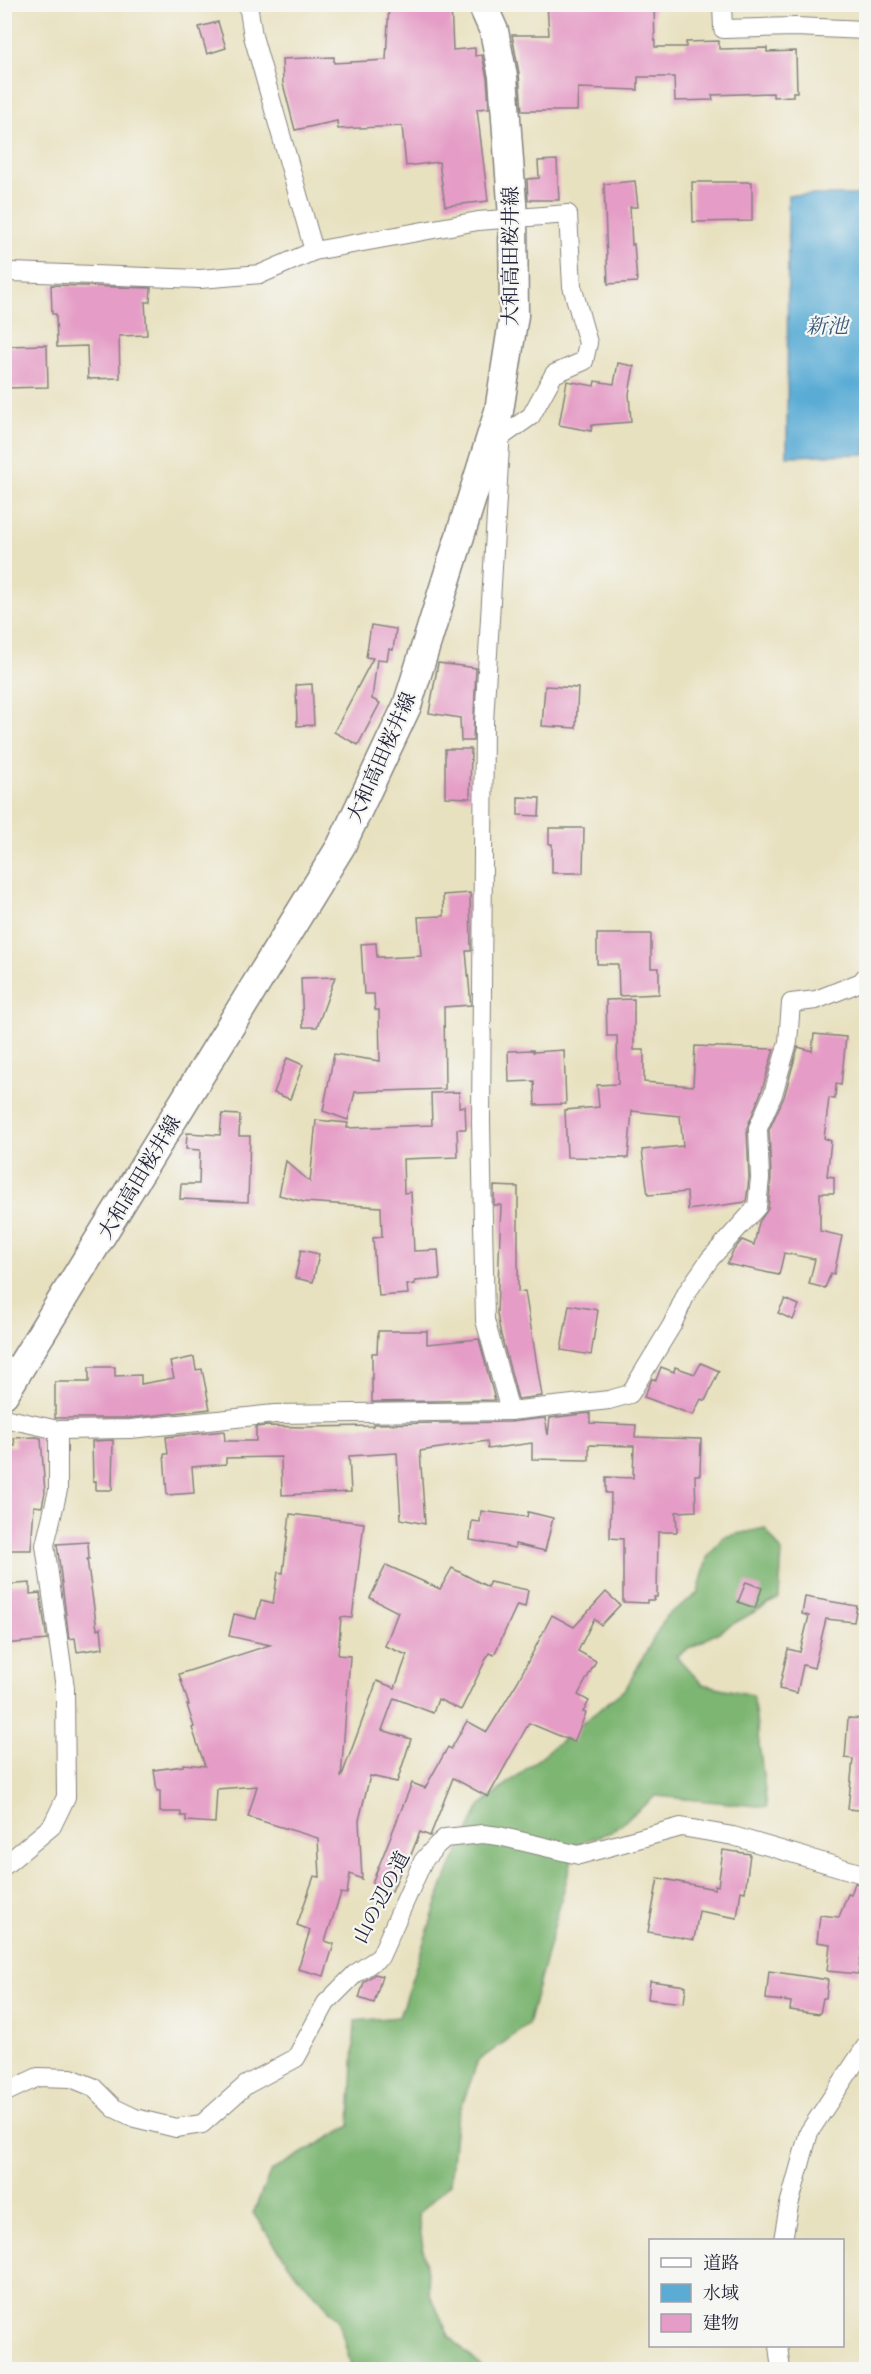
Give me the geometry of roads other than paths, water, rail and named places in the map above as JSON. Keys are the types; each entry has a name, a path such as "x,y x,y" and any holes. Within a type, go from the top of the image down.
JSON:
{"main road":[{"name":"大和高田桜井線","path":"4,1394 341,846 407,706 500,424 514,315 513,217 503,76 494,32 482,4"}],"street":[{"path":"248,4 253,36 314,251"},
{"path":"722,4 723,29 795,27 867,30"},
{"path":"4,274 12,272 200,279 261,274 314,251 478,221 568,214 572,286 588,344 584,361 554,374 531,416 500,424 484,722 481,1122 485,1320 510,1411"},
{"path":"4,1418 58,1430 131,1429 275,1414 510,1411 609,1400 630,1394 672,1326 687,1292 710,1259 757,1207 760,1178 758,1128 773,1094 788,1042 791,1003 816,1000 861,982 867,976"},
{"path":"4,1866 52,1826 66,1797 65,1688 45,1545 58,1490 58,1430"},
{"name":"山の辺の道","path":"4,2093 38,2077 71,2078 93,2087 114,2108 135,2118 176,2128 202,2124 246,2085 296,2058 326,2003 355,1974 380,1957 423,1862 436,1845 445,1838 483,1834 499,1836 579,1855 681,1827 733,1836 867,1875"},
{"path":"783,2239 789,2205 809,2132 867,2046"},
{"path":"778,2347 781,2370"}],"water":[{"name":"新池","path":"788,195 866,195 866,454 787,456"}]}
